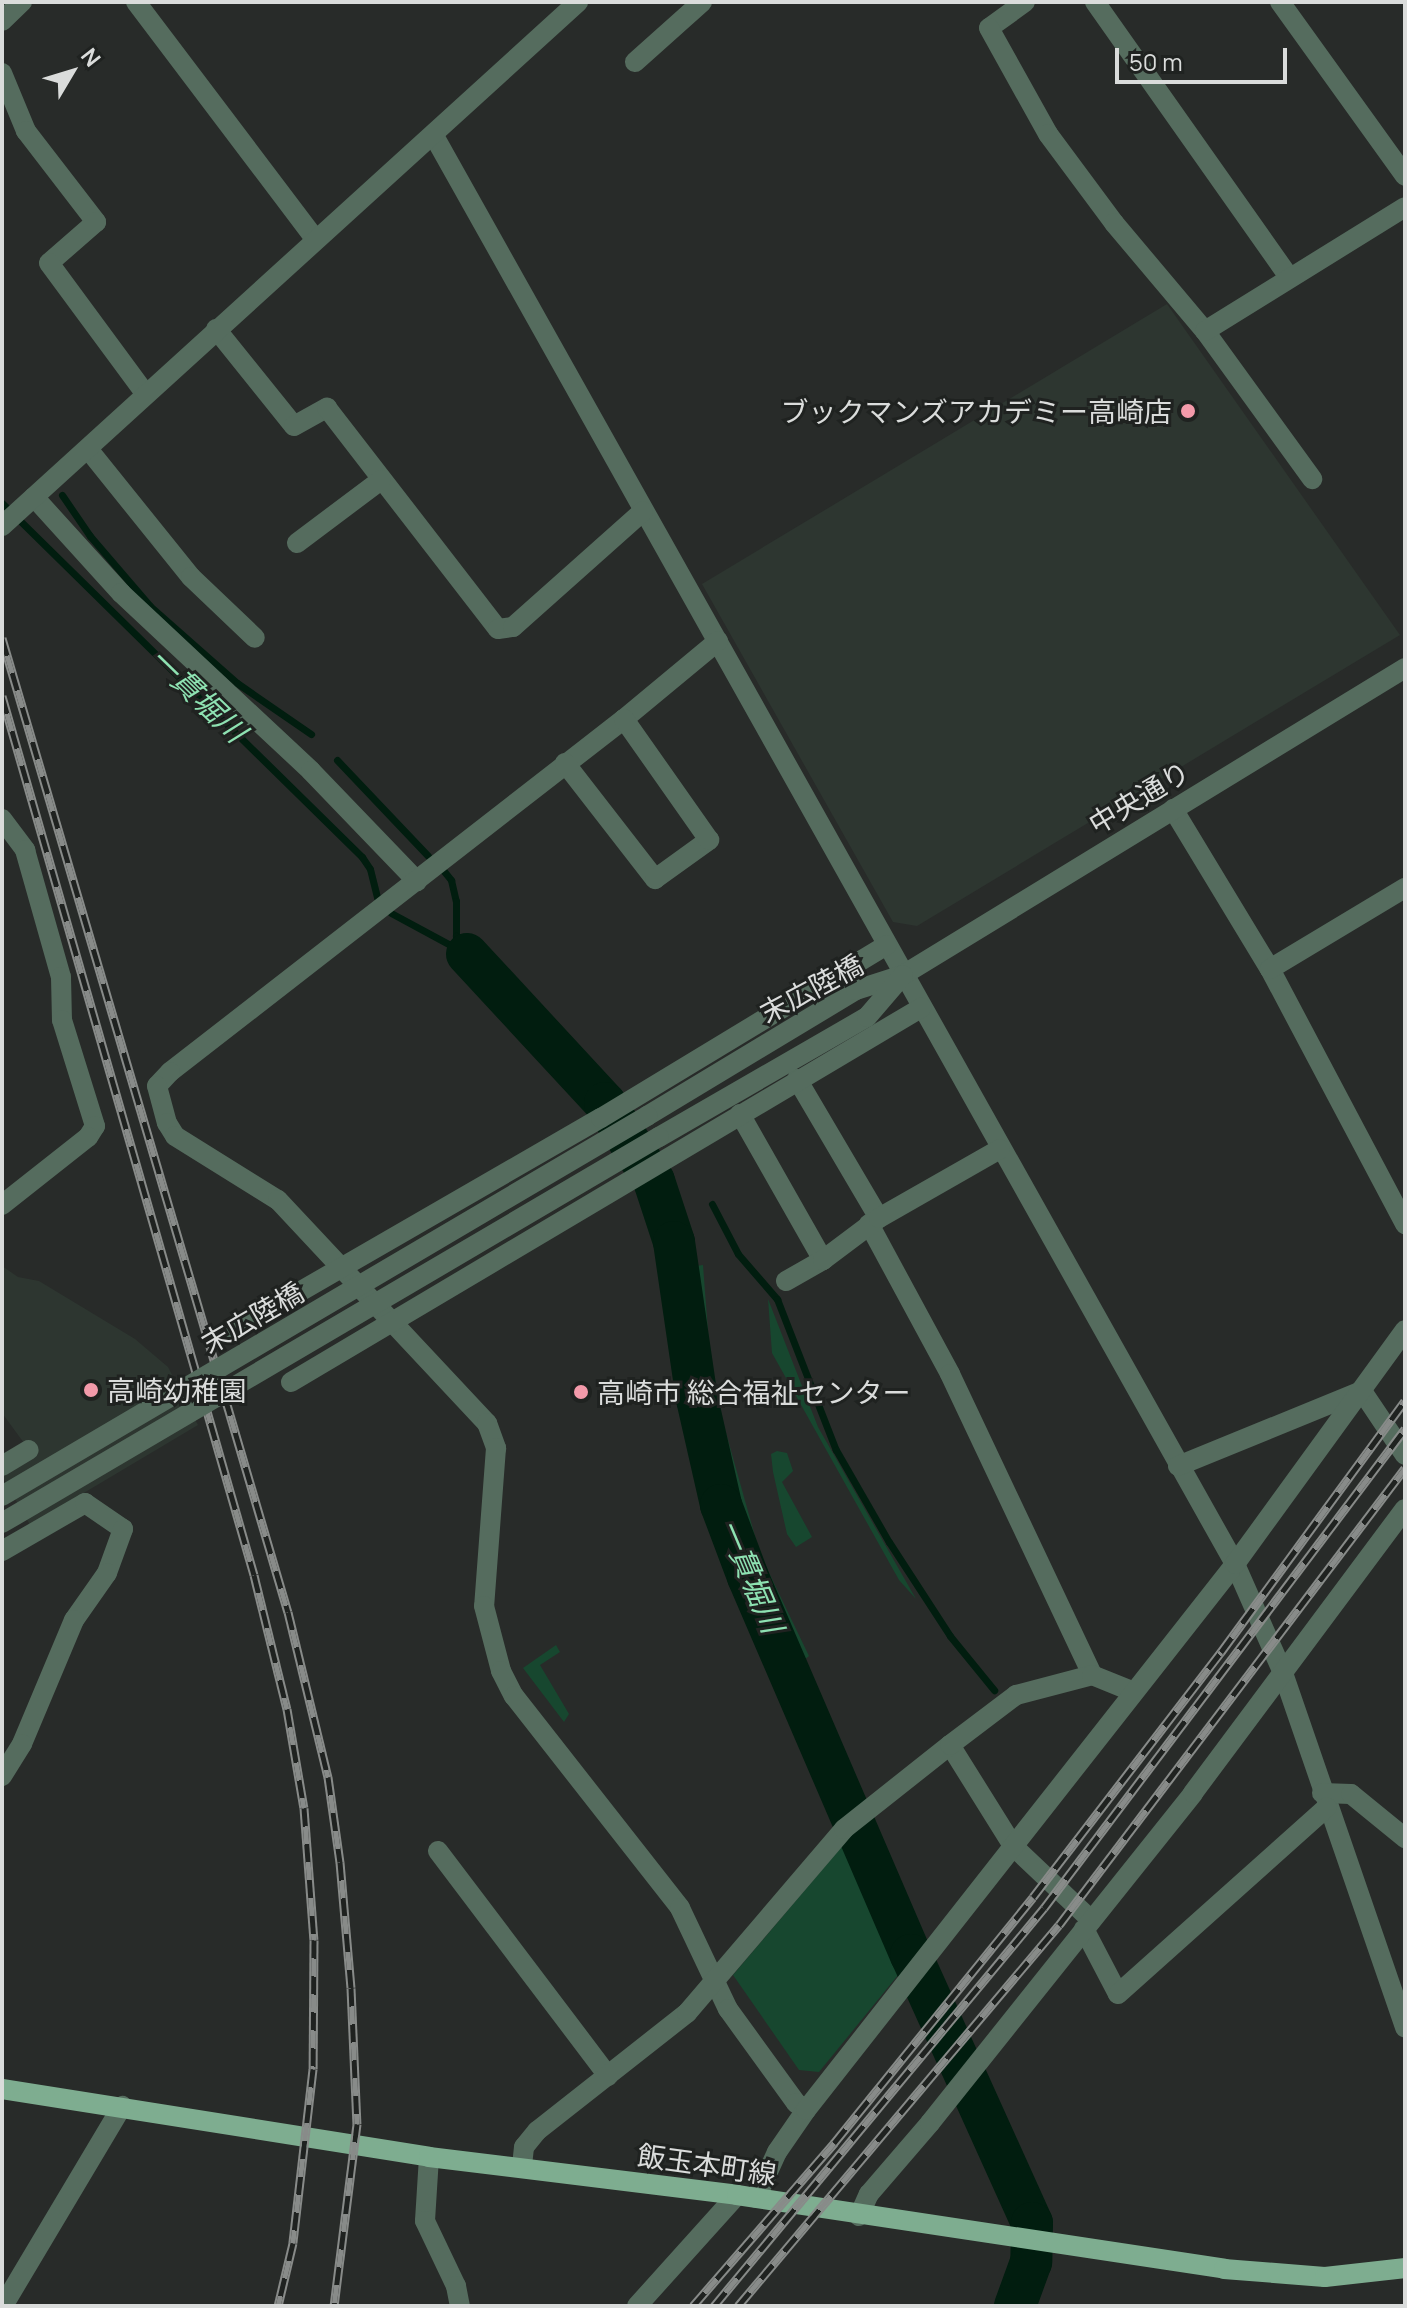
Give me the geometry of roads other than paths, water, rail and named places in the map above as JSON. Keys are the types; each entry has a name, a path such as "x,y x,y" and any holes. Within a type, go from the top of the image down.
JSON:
{"main road":[{"name":"飯玉本町線","path":"2,2089 429,2157 522,2166 746,2197 1224,2269 1296,2277 1405,2268"}],"street":[{"path":"2,21 22,2"},
{"path":"136,2 316,240"},
{"path":"4,524 578,2"},
{"path":"635,62 702,2"},
{"path":"1025,2 989,28 1048,134 1114,223 1205,331 1312,479"},
{"path":"1095,2 1288,276"},
{"path":"1280,2 1405,176"},
{"path":"2,73 26,131 96,222 49,263 145,393"},
{"path":"434,136 1235,1564 1283,1673 1405,2028"},
{"path":"1205,331 1288,276 1405,207"},
{"path":"216,329 294,426 327,408 498,629 513,627 643,511"},
{"path":"88,449 191,577 255,638"},
{"path":"297,543 381,480"},
{"path":"30,501 150,623 249,712 417,881"},
{"path":"718,641 624,719 170,1072 157,1086 167,1123 175,1136 278,1200 395,1321 495,1436 484,1606 501,1671 514,1696 680,1908 706,1956 713,1984 788,2092 806,2110"},
{"name":"中央通り","path":"903,975 1405,668"},
{"path":"565,763 655,879 709,840 624,719"},
{"path":"1173,809 1270,969 1405,1224"},
{"path":"2,819 25,850 61,977 62,1020 95,1126 88,1137 2,1205"},
{"path":"1270,969 1405,888"},
{"path":"230,1332 601,1118 887,945"},
{"name":"末広陸橋","path":"2,1496 856,990 903,975"},
{"name":"末広陸橋","path":"2,1523 867,1017 903,975"},
{"path":"291,1382 921,1008"},
{"path":"797,1079 874,1221 950,1374 1092,1675"},
{"path":"740,1114 823,1260"},
{"path":"786,1281 823,1260 874,1221 1000,1149"},
{"path":"637,2306 746,2197 806,2110 1235,1564 1405,1330"},
{"path":"1178,1466 1362,1391"},
{"path":"1362,1391 1405,1455"},
{"path":"2,1466 29,1450"},
{"path":"2,1551 85,1503 123,1529 107,1573 74,1620 22,1744 2,1776"},
{"path":"859,2216 869,2194 1193,1793 1405,1509"},
{"path":"1380,1543 1405,1537"},
{"path":"522,2166 524,2147 537,2131 671,2028 713,1984 844,1829 950,1745 1016,1695 1092,1675 1134,1692"},
{"path":"950,1745 1013,1846 1088,1925 1118,1994 1325,1800 1351,1794 1405,1838"},
{"path":"438,1851 608,2076"},
{"path":"3,2306 122,2106"},
{"path":"429,2157 425,2221 456,2286 460,2306"}],"waterway":[{"path":"62,495 90,536 150,606 237,683 311,734"},
{"name":"一貫堀川","path":"2,503 362,857 370,869 377,898"},
{"path":"337,760 428,856"},
{"path":"443,870 451,880 456,901 456,936 467,954"},
{"name":"一貫堀川","path":"391,913 465,953"},
{"name":"一貫堀川","path":"467,954 605,1103 654,1181 674,1242 697,1399 721,1505 748,1577 911,1955 1032,2223 1031,2262 1015,2306"},
{"path":"712,1204 738,1254 777,1299 836,1450 889,1542 950,1636 994,1690"}],"railway":[{"path":"2,638 288,1612 328,1777 340,1862 351,1988 357,2124 334,2306"},
{"path":"2,696 254,1575 287,1709 304,1808 314,1940 313,2069 293,2243 278,2306"},
{"path":"693,2306 834,2143 1033,1897 1221,1652 1405,1401"},
{"path":"714,2306 1044,1908 1405,1429"},
{"path":"738,2306 1059,1925 1405,1468"}],"place":[{"name":"ブックマンズアカデミー高崎店","path":"1188,411"},
{"name":"高崎幼稚園","path":"91,1390"},
{"name":"高崎市 総合福祉センター","path":"581,1392"}]}
